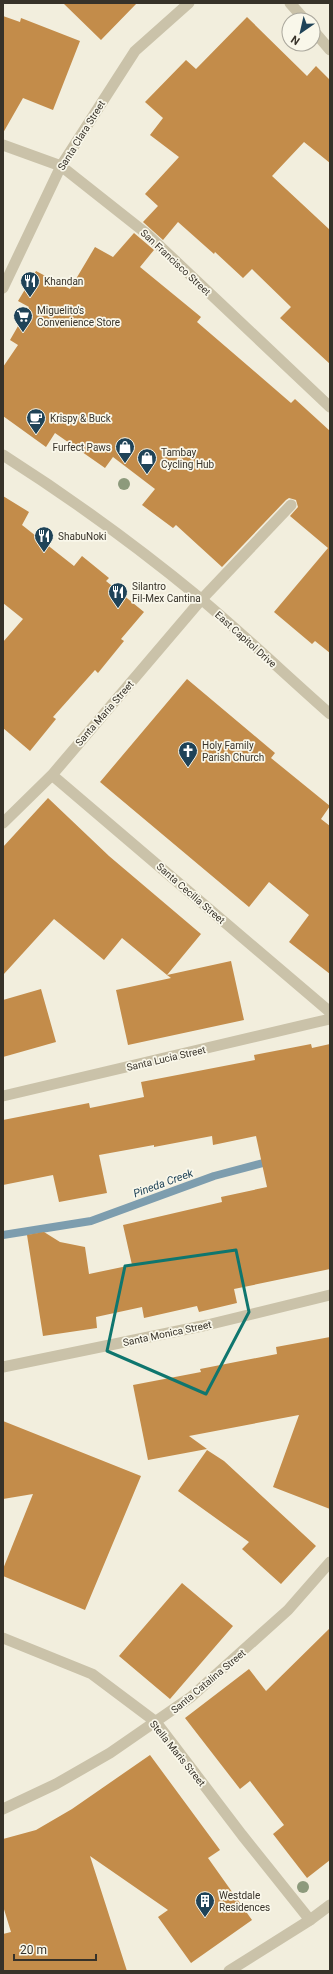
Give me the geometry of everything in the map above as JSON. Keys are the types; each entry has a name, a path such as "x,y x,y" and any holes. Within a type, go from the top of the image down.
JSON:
{"street":[{"name":"Santa Clara Street","path":"3,288 61,166 136,51 190,3"},
{"path":"290,3 297,12"},
{"path":"321,39 330,50"},
{"name":"San Francisco Street","path":"3,145 61,166 147,234 330,407"},
{"name":"East Capitol Drive","path":"3,455 86,510 139,549 201,600 330,714"},
{"name":"Santa Maria Street","path":"3,823 52,774 201,600 291,505"},
{"name":"Santa Cecilia Street","path":"52,774 330,1012"},
{"name":"Santa Lucia Street","path":"3,1096 330,1019"},
{"name":"Santa Monica Street","path":"3,1367 207,1324 330,1295"},
{"name":"Santa Catalina Street","path":"3,1809 56,1784 110,1753 191,1697 288,1610 330,1562"},
{"name":"Stella Maris Street","path":"3,1638 92,1674 156,1722 242,1835 310,1920"},
{"path":"229,1971 310,1920 330,1905"}],"highlighted area":[{"path":"236,1250 249,1312 206,1394 107,1351 125,1266"}],"building":[{"path":"63,3 137,3 101,40"},
{"path":"3,16 20,22 21,18 80,41 53,110 23,98 3,133"},
{"path":"247,17 307,76 316,66 330,80 330,163 304,142 272,176 330,230 330,364 280,318 291,307 252,269 243,278 215,252 214,254 178,222 163,240 143,222 158,206 145,194 179,157 150,135 163,118 145,102 186,60 196,69"},
{"path":"134,233 154,250 140,267 201,317 197,322 291,403 295,399 330,431 330,653 315,641 312,644 274,612 328,548 290,516 298,507 296,500 289,498 286,500 222,567 176,525 173,528 142,505 155,489 113,457 105,468 55,433 46,447 3,416 3,367 18,345 10,340 29,307 18,301 36,271 70,289 95,247 113,257"},
{"path":"3,496 29,512 22,525 74,566 82,556 109,578 106,581 144,612 121,639 124,641 98,673 95,670 53,717 56,719 30,751 3,728 3,642 23,619 3,603"},
{"path":"187,679 275,753 271,758 330,806 321,819 330,826 330,974 289,942 309,915 269,882 249,907 100,782"},
{"path":"48,798 109,856 201,934 167,975 122,938 104,960 54,919 3,975 3,847"},
{"path":"231,961 244,1020 128,1045 116,990 171,978 167,975"},
{"path":"41,989 56,1042 3,1057 3,1000"},
{"path":"311,1044 312,1048 330,1044 330,1269 234,1289 237,1303 199,1312 197,1306 144,1318 142,1307 96,1317 97,1328 43,1336 27,1235 44,1232 60,1242 85,1247 89,1274 132,1265 123,1225 222,1202 221,1197 267,1187 256,1136 213,1145 212,1136 154,1147 154,1145 99,1155 107,1193 59,1202 53,1175 3,1185 3,1120 89,1103 90,1108 144,1097 141,1082 255,1060 254,1055"},
{"path":"330,1337 330,1509 273,1487 299,1415 189,1436 207,1449 148,1460 133,1385 201,1372 200,1369 277,1354 276,1347"},
{"path":"3,1421 141,1476 85,1610 3,1576 3,1569 33,1494 3,1499"},
{"path":"207,1450 224,1461 316,1546 281,1584 242,1549 249,1542 178,1491"},
{"path":"182,1583 233,1626 170,1699 119,1656"},
{"path":"330,1628 330,1860 307,1878 273,1834 284,1825 250,1781 240,1789 185,1718 249,1669 266,1691"},
{"path":"150,1755 220,1850 208,1858 252,1920 191,1963 158,1917 168,1910 90,1856 127,1971 3,1971 3,1934 11,1932 3,1906 3,1839 36,1830 72,1809"}],"waterway":[{"name":"Pineda Creek","path":"3,1235 91,1221 214,1176 271,1161"}],"place":[{"name":"Khandan","path":"30,298"},
{"name":"Miguelito's Convenience Store","path":"23,333"},
{"name":"Krispy & Buck","path":"36,435"},
{"name":"Furfect Paws","path":"125,464"},
{"name":"Tambay Cycling Hub","path":"147,475"},
{"name":"ShabuNoki","path":"44,553"},
{"name":"Silantro Fil-Mex Cantina","path":"118,609"},
{"name":"Holy Family Parish Church","path":"188,768"},
{"name":"Westdale Residences","path":"205,1918"}]}
